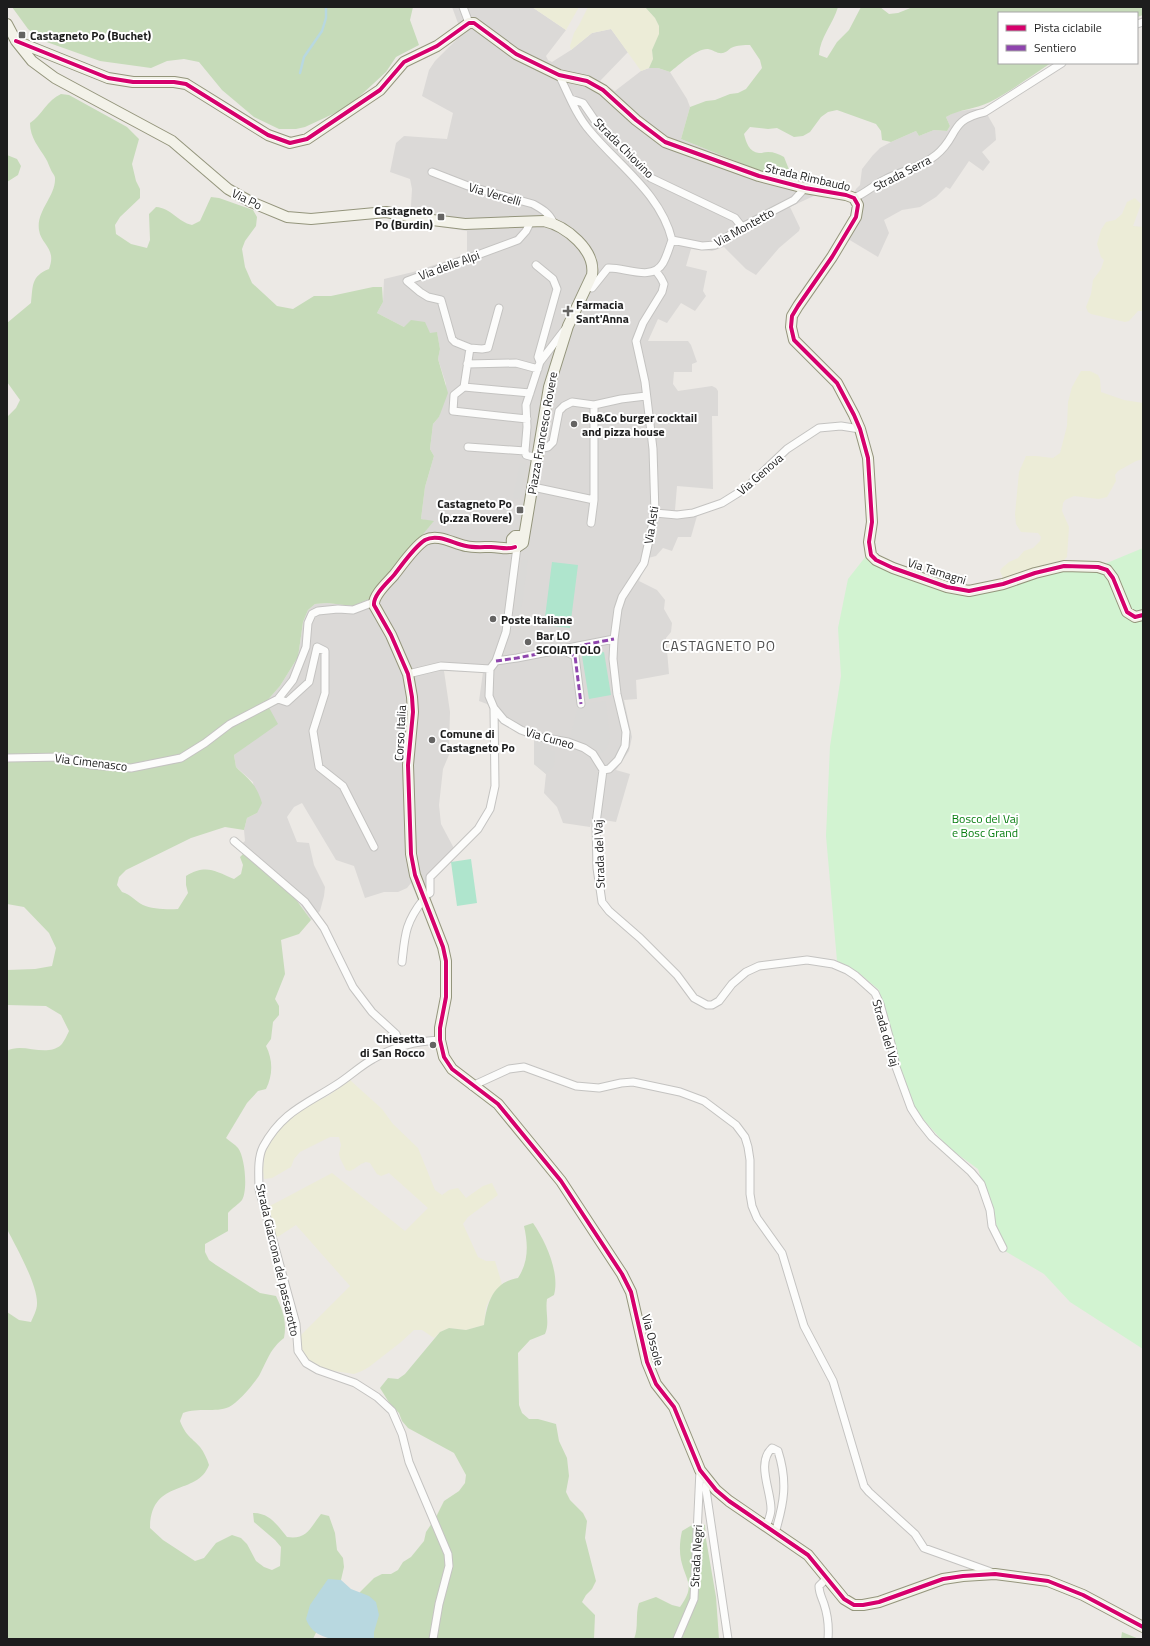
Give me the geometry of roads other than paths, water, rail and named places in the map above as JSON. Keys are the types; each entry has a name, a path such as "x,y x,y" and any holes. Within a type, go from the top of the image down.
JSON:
{"street":[{"path":"16,41 108,78 133,82 174,82 186,84 268,135 290,142 308,139 321,131 380,90 404,62 437,46 469,23 462,7"},
{"name":"Strada Rimbaudo","path":"469,23 474,23 484,29 516,54 559,75 587,81 603,90 636,120 665,142 758,176 854,198 858,205 856,217 832,257 792,316 791,327 794,340 837,384 854,415 860,430"},
{"name":"Via Po","path":"7,24 16,41 32,61 55,78 172,141 228,189 251,202 287,217 311,219 386,212 424,219 465,224 548,221"},
{"name":"Strada Serra","path":"854,198 884,180 922,164 936,155 946,145 956,126 963,120 974,114 984,112 1060,64"},
{"name":"Strada Chiovino","path":"559,75 581,119 590,131 640,182 665,218 672,240"},
{"name":"Strada Chiovino","path":"571,99 583,104 596,122 651,178 735,218 742,227"},
{"name":"Via Vercelli","path":"432,172 468,186 533,204 542,209 550,217 548,221"},
{"name":"Via Montetto","path":"672,240 702,246 715,246 742,227 794,200 805,188"},
{"name":"Via delle Alpi","path":"470,348 452,339 441,300 428,297 406,281 518,240 526,232 531,221"},
{"name":"Piazza Francesco Rovere","path":"516,542 525,534 526,519 533,487 549,387 568,326 592,275 593,269 591,262 571,233 548,221"},
{"path":"587,286 592,288 608,268 646,274 656,271 662,265 672,240"},
{"path":"536,265 553,278 557,289 538,357 539,365"},
{"name":"Via Asti","path":"604,770 609,769 618,760 625,746 626,732 617,694 613,659 614,639 620,601 644,563 655,513 654,456 645,382 636,342 645,318 662,292 664,284 656,271"},
{"path":"499,308 488,348 482,350 470,348 464,387 454,395 453,411 527,419"},
{"path":"568,326 539,365 526,405 526,455 538,454 553,442 559,412 564,406 572,402 594,404 646,396"},
{"path":"468,364 516,363 539,365"},
{"path":"464,387 530,394"},
{"path":"591,523 594,500 594,404"},
{"name":"Via Genova","path":"655,513 677,515 693,513 722,503 746,488 788,450 819,428 841,426 860,430"},
{"name":"Via Tamagni","path":"860,430 868,458 872,522 869,542 871,555 876,560 947,587 969,592 1003,584 1035,573 1064,566 1098,567 1107,570 1113,578 1127,612 1135,617 1143,615"},
{"path":"468,447 525,451"},
{"path":"533,487 594,500"},
{"path":"374,602 382,589 424,540 434,538 467,546 498,547 516,542 506,632 496,661 490,669 489,696 494,708 495,786 490,809 478,829 430,878 430,893 423,898 406,929 402,962"},
{"name":"Corso Italia","path":"374,602 374,605 391,635 408,674 412,697 413,712 408,765 411,854 415,875 443,948 446,961 446,997 442,1014 440,1040"},
{"name":"Via Cimenasco","path":"7,758 63,757 90,765 130,768 181,758 205,743 230,724 278,699 293,680 306,647 308,623 312,614 318,611 338,609 353,610 374,602"},
{"path":"496,661 614,639"},
{"name":"Via Cimenasco","path":"278,699 287,702 309,682 317,647 325,652 325,693 313,731 318,767 343,786 374,846"},
{"path":"560,649 575,656 581,704"},
{"path":"408,674 441,666 490,669"},
{"name":"Via Cuneo","path":"494,708 504,720 521,730 540,737 568,742 584,748 593,754 604,770"},
{"name":"Strada del Vaj","path":"604,770 596,822 597,868 602,902 609,911 640,938 676,975 694,998 707,1005 719,1001 732,984 746,972 759,966 807,960 833,964 846,970 856,976 875,992 880,1004 896,1067 911,1108 932,1137 971,1172 981,1184 990,1210 992,1226 1004,1248"},
{"path":"234,841 305,902 324,928 353,987 372,1012 396,1034 401,1046"},
{"name":"Strada Giaccona del passarotto","path":"433,1639 439,1604 449,1566 448,1554 409,1462 402,1434 392,1411 365,1388 318,1370 306,1363 298,1352 296,1324 259,1189 260,1157 263,1148 281,1122 292,1111 339,1084 372,1059 401,1046 424,1041 440,1040"},
{"name":"Via Ossole","path":"440,1040 444,1057 452,1070 498,1104 561,1181 622,1274 631,1292 647,1362 656,1384 674,1407 700,1470 729,1501 808,1555 849,1602 854,1605 863,1606 879,1602 943,1579 995,1574"},
{"path":"472,1086 509,1069 524,1067 576,1086 599,1088 633,1082 680,1092 704,1101 736,1125 745,1137 748,1147 752,1206 757,1218 782,1253 804,1326 833,1381 864,1486 915,1534 924,1548 995,1574 1048,1581 1083,1595 1143,1626"},
{"path":"766,1527 771,1514 771,1507 766,1476 766,1453 772,1448 778,1452 781,1460 785,1491 775,1533"},
{"name":"Strada Negri","path":"677,1639 694,1598 700,1470"},
{"path":"707,1479 706,1490 728,1639"},
{"path":"827,1578 819,1586 819,1591 829,1625 828,1639"}],"water":[{"path":"328,1579 341,1580 351,1589 369,1596 376,1602 379,1615 374,1632 374,1639 335,1639 317,1634 311,1628 306,1619 310,1605"}],"waterway":[{"path":"300,73 304,57 322,31 326,18 326,7"}],"place":[{"name":"Castagneto Po (Buchet)","path":"22,35"},
{"name":"Castagneto Po (Burdin)","path":"441,217"},
{"name":"Farmacia Sant'Anna","path":"568,311"},
{"name":"Bu&Co burger cocktail and pizza house","path":"574,424"},
{"name":"Castagneto Po (p.zza Rovere)","path":"520,510"},
{"name":"Poste Italiane","path":"493,619"},
{"name":"Bar LO SCOIATTOLO","path":"528,642"},
{"name":"Comune di Castagneto Po","path":"432,740"},
{"name":"Chiesetta di San Rocco","path":"433,1045"}],"district":[{"name":"CASTAGNETO PO","path":"719,645"}],"park label":[{"name":"Bosco del Vaj e Bosc Grand","path":"985,825"}]}
